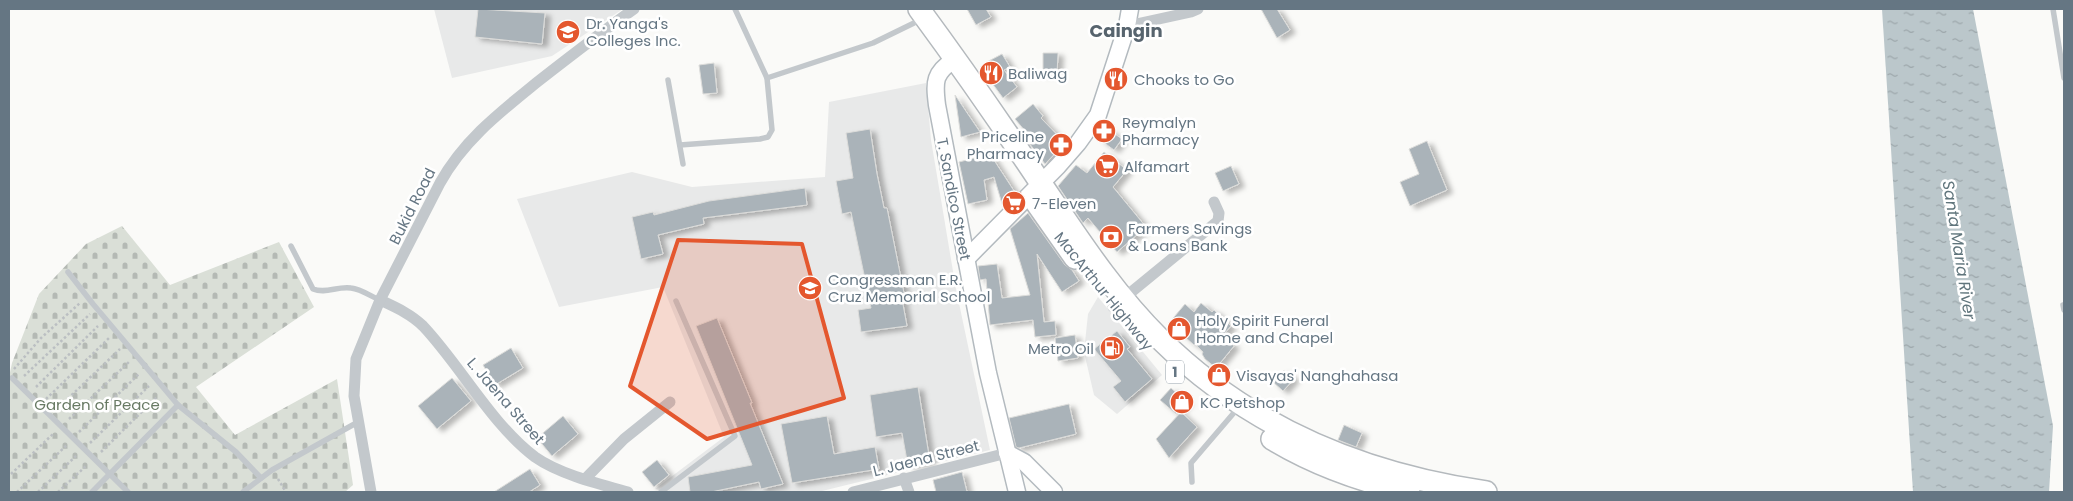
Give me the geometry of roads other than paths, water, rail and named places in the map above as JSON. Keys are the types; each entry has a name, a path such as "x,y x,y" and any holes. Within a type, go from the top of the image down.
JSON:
{"highway":[{"name":"MacArthur Highway","path":"914,13 1036,189 1092,258 1118,303 1162,360 1236,410 1290,450 1324,467 1408,492"},
{"name":"MacArthur Highway","path":"1236,410 1272,424 1329,452 1402,475 1457,488 1486,492"}],"main road":[{"path":"966,259 1078,144 1098,115 1130,9"},
{"name":"T. Sandico Street","path":"950,63 936,78 936,105 988,373 1017,492"},
{"path":"1007,453 1024,462 1054,492"}],"street":[{"name":"Bukid Road","path":"371,492 354,396 356,359 380,300 440,182 466,144 506,107 634,9"},
{"path":"1126,26 1198,9"},
{"path":"1118,303 1218,220 1219,213 1214,202"},
{"name":"L. Jaena Street","path":"380,300 403,311 422,325 520,444 536,458 585,479 628,492"},
{"path":"585,479 624,439 670,402"},
{"name":"L. Jaena Street","path":"853,492 1007,453"},
{"path":"904,478 909,492"}],"lane":[{"path":"680,145 742,141 768,136 772,130 767,78 735,9"},
{"path":"2053,9 2063,62 2064,78"},
{"path":"767,78 873,43 914,13"},
{"path":"668,80 683,164"},
{"path":"291,246 313,289 321,292 339,288 352,288 380,300"},
{"path":"68,272 105,320 127,343 178,406 236,452 261,478"},
{"path":"661,492 735,436 676,301"},
{"path":"14,381 30,394 128,492"},
{"path":"92,492 178,406"},
{"path":"1192,482 1191,463 1236,410"},
{"path":"243,492 272,470 359,422"}],"water":[{"name":"Santa Maria River","path":"1882,9 1973,9 2053,426 2049,492 1913,492"}],"place":[{"name":"Dr. Yanga's Colleges Inc.","path":"568,32"},
{"name":"Baliwag","path":"991,73"},
{"name":"Chooks to Go","path":"1116,79"},
{"name":"Reymalyn Pharmacy","path":"1104,131"},
{"name":"Priceline Pharmacy","path":"1061,145"},
{"name":"Alfamart","path":"1107,166"},
{"name":"7-Eleven","path":"1014,203"},
{"name":"Farmers Savings & Loans Bank","path":"1111,237"},
{"name":"Congressman E.R. Cruz Memorial School","path":"810,288"},
{"name":"Holy Spirit Funeral Home and Chapel","path":"1179,329"},
{"name":"Metro Oil","path":"1112,348"},
{"name":"Visayas' Nanghahasa","path":"1219,375"},
{"name":"KC Petshop","path":"1182,402"}],"district":[{"name":"Caingin","path":"1126,30"}],"park label":[{"name":"Garden of Peace","path":"97,404"}]}
